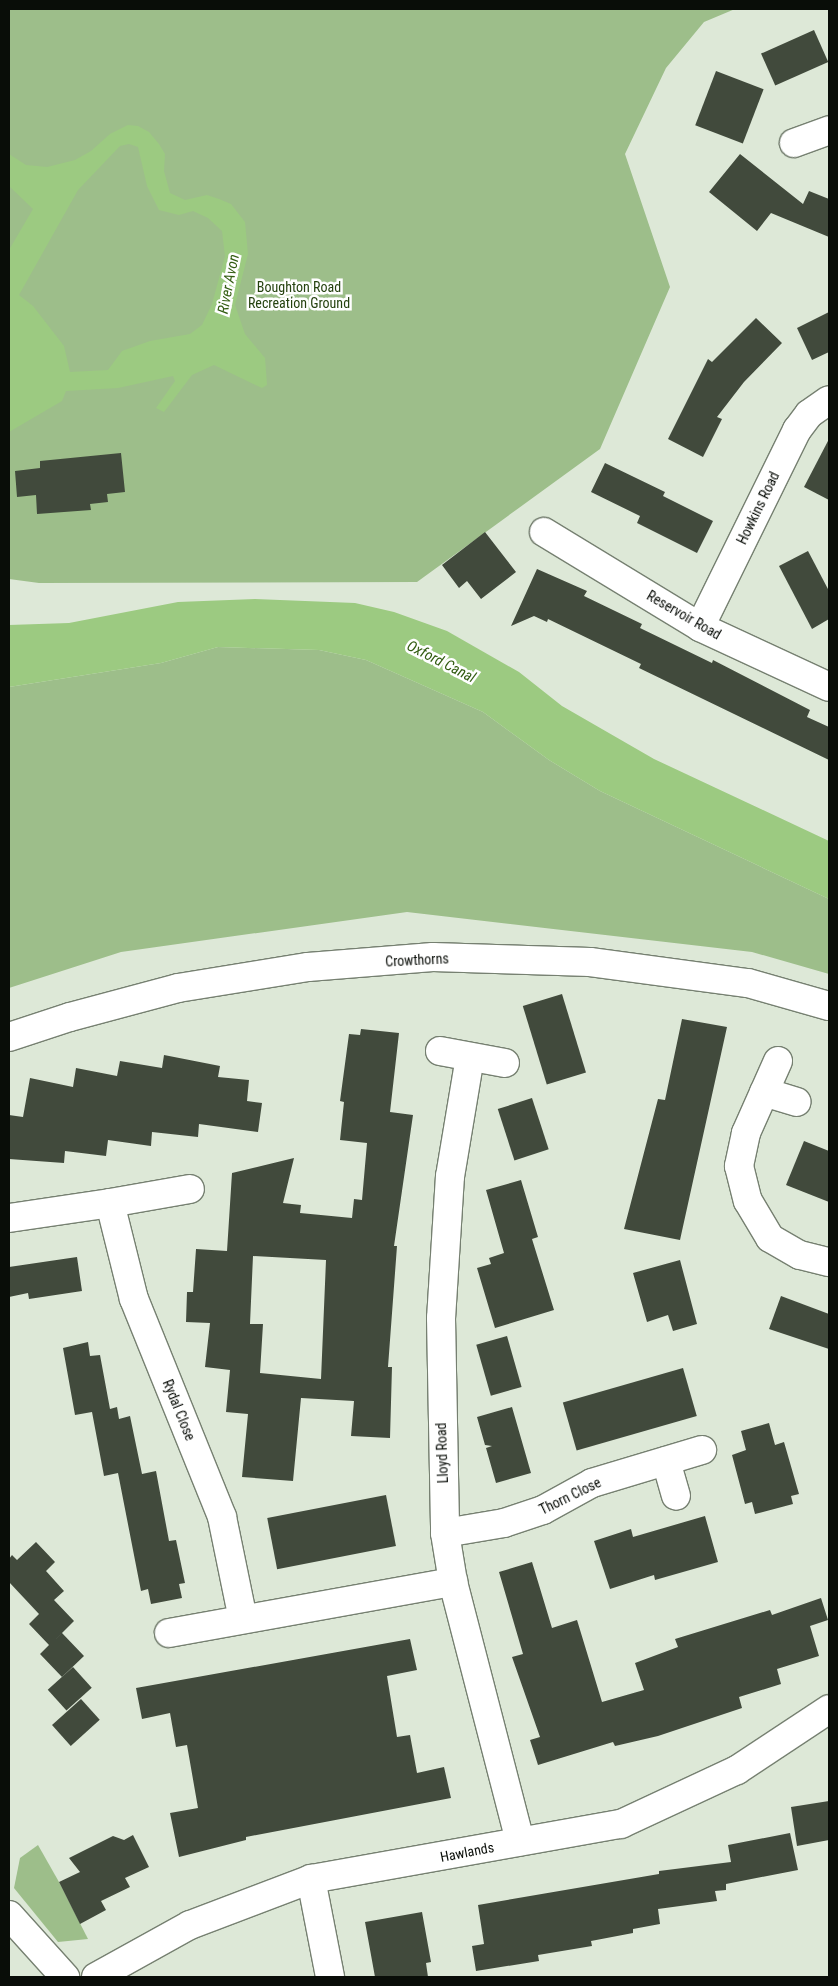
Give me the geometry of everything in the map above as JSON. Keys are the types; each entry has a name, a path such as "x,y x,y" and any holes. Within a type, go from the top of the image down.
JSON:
{"street":[{"path":"794,144 828,133"},
{"name":"Howkins Road","path":"700,627 797,430 809,414 829,400"},
{"name":"Reservoir Road","path":"544,532 700,627 829,687"},
{"name":"Crowthorns","path":"9,1037 70,1017 178,988 308,967 433,957 590,962 748,983 829,1006"},
{"path":"440,1052 505,1063"},
{"name":"Lloyd Road","path":"470,1057 450,1176 441,1318 445,1533 453,1582 520,1842"},
{"path":"778,1061 746,1133 739,1166 748,1201 770,1238 800,1255 829,1262"},
{"path":"764,1092 796,1102"},
{"path":"9,1218 190,1189"},
{"name":"Rydal Close","path":"110,1203 134,1299 222,1518 243,1619"},
{"name":"Thorn Close","path":"445,1533 504,1523 543,1510 592,1483 702,1450"},
{"path":"666,1461 676,1496"},
{"path":"169,1632 453,1582"},
{"name":"Hawlands","path":"96,1977 114,1964 190,1925 311,1879 621,1824 737,1770 829,1709"},
{"path":"311,1879 330,1977"},
{"path":"9,1915 65,1977"}],"green space":[{"name":"Boughton Road Recreation Ground","path":"9,9 735,9 704,22 666,68 625,154 670,287 600,449 417,582 39,583 9,579"},
{"path":"218,647 319,650 366,660 483,712 549,760 600,791 829,899 829,974 752,952 407,912 121,952 9,988 9,687 161,663"},
{"path":"38,1845 88,1939 58,1942 14,1888 20,1858"}],"water":[{"name":"River Avon","path":"128,125 138,126 149,132 165,154 164,171 170,193 185,200 207,195 219,199 231,204 245,222 248,254 235,305 245,334 265,358 267,385 262,388 214,365 192,375 164,412 156,408 175,381 173,376 118,388 66,391 62,401 9,432 9,250 33,209 9,186 9,154 26,165 47,167 75,160 91,151 110,134","holes":["129,144 138,147 147,186 159,210 179,215 193,211 208,218 222,231 225,256 212,304 202,325 190,334 150,341 122,351 108,370 70,372 64,346 33,306 19,295 78,190 120,146"]},
{"name":"Oxford Canal","path":"255,599 355,603 394,612 447,631 519,672 562,706 654,759 829,841 829,899 600,791 549,760 483,712 366,660 319,650 218,647 161,663 9,687 9,625 69,623 178,602"}],"building":[{"path":"814,30 828,62 775,86 761,54"},
{"path":"716,71 764,89 743,143 695,125"},
{"path":"740,154 803,204 809,191 829,199 829,237 771,213 757,231 709,192"},
{"path":"829,312 829,352 812,360 797,328"},
{"path":"756,318 782,343 744,382 717,417 722,419 703,457 668,439 708,359 712,362"},
{"path":"829,439 829,500 804,487"},
{"path":"121,453 125,492 107,494 108,502 90,504 91,510 37,514 36,495 17,497 15,471 40,468 40,461"},
{"path":"605,463 665,492 663,496 713,521 697,553 637,523 640,516 591,492"},
{"path":"485,532 516,572 481,599 467,581 459,588 442,565"},
{"path":"808,551 829,591 829,619 812,629 779,566"},
{"path":"537,569 587,591 584,596 642,624 640,628 712,663 713,660 810,710 807,717 829,727 829,760 639,668 641,664 548,619 547,622 534,616 511,626"},
{"path":"562,994 586,1072 547,1084 523,1006"},
{"path":"682,1019 727,1027 680,1240 624,1229 658,1099 665,1100"},
{"path":"361,1029 399,1033 390,1112 413,1115 394,1246 397,1246 388,1367 392,1367 390,1438 351,1436 354,1401 301,1398 293,1481 242,1477 248,1414 226,1412 230,1370 205,1367 210,1323 186,1322 187,1292 193,1292 196,1249 227,1251 232,1173 294,1158 283,1203 301,1205 300,1213 352,1218 354,1199 362,1200 367,1143 340,1140 344,1102 340,1101 349,1034 360,1035","holes":["253,1256 326,1260 321,1379 260,1373 263,1324 250,1324"]},
{"path":"164,1055 220,1066 218,1077 249,1080 247,1101 262,1103 258,1132 199,1124 198,1137 152,1132 151,1146 108,1140 106,1156 65,1151 64,1163 9,1159 9,1115 23,1117 30,1078 73,1087 76,1068 117,1076 120,1061 162,1068"},
{"path":"532,1098 549,1149 514,1160 498,1109"},
{"path":"804,1141 829,1151 829,1202 786,1185"},
{"path":"521,1180 538,1237 532,1239 554,1310 495,1328 477,1268 491,1264 489,1258 504,1253 486,1190"},
{"path":"77,1257 82,1291 29,1299 28,1293 9,1297 9,1267"},
{"path":"680,1260 697,1324 673,1331 668,1315 647,1322 633,1273"},
{"path":"781,1296 829,1314 829,1349 769,1329"},
{"path":"507,1336 522,1387 491,1396 476,1345"},
{"path":"88,1342 90,1356 100,1355 110,1409 117,1407 119,1419 130,1416 142,1474 156,1471 169,1541 176,1540 185,1583 179,1584 182,1598 151,1604 148,1589 141,1591 118,1473 104,1476 92,1412 75,1415 63,1348"},
{"path":"683,1368 697,1416 577,1451 563,1402"},
{"path":"512,1407 531,1473 496,1483 486,1448 492,1446 485,1445 477,1417"},
{"path":"769,1423 775,1445 784,1442 799,1494 791,1496 793,1504 755,1514 752,1502 745,1504 732,1455 746,1450 741,1431"},
{"path":"386,1495 396,1546 277,1569 267,1518"},
{"path":"705,1516 718,1562 655,1580 654,1575 610,1589 594,1541 631,1529 633,1537"},
{"path":"36,1542 55,1562 46,1571 64,1591 54,1600 74,1621 62,1633 84,1656 62,1677 40,1654 49,1645 29,1624 39,1614 9,1582 9,1559 12,1555 17,1560"},
{"path":"532,1562 552,1628 577,1620 602,1702 644,1690 635,1663 678,1647 675,1639 770,1610 772,1615 821,1598 828,1620 810,1626 819,1656 777,1669 781,1684 739,1697 742,1708 658,1736 615,1746 613,1742 538,1765 530,1740 540,1737 512,1657 523,1654 499,1572"},
{"path":"410,1639 417,1670 387,1676 397,1737 410,1735 417,1773 444,1767 451,1798 246,1837 246,1840 179,1857 170,1813 198,1808 187,1745 176,1747 170,1713 142,1719 136,1688"},
{"path":"73,1667 92,1688 66,1711 48,1690"},
{"path":"81,1699 100,1720 71,1746 52,1725"},
{"path":"829,1801 829,1840 797,1846 791,1807"},
{"path":"790,1833 798,1870 726,1884 726,1890 715,1891 717,1901 658,1909 660,1924 633,1929 633,1933 591,1941 592,1946 538,1955 539,1961 476,1971 472,1946 484,1944 478,1905 659,1874 659,1871 731,1862 728,1845"},
{"path":"133,1835 149,1867 125,1878 130,1887 101,1901 106,1910 80,1924 59,1882 80,1872 69,1858 113,1836 124,1840"},
{"path":"422,1912 431,1962 426,1963 428,1977 375,1977 365,1922"}]}
